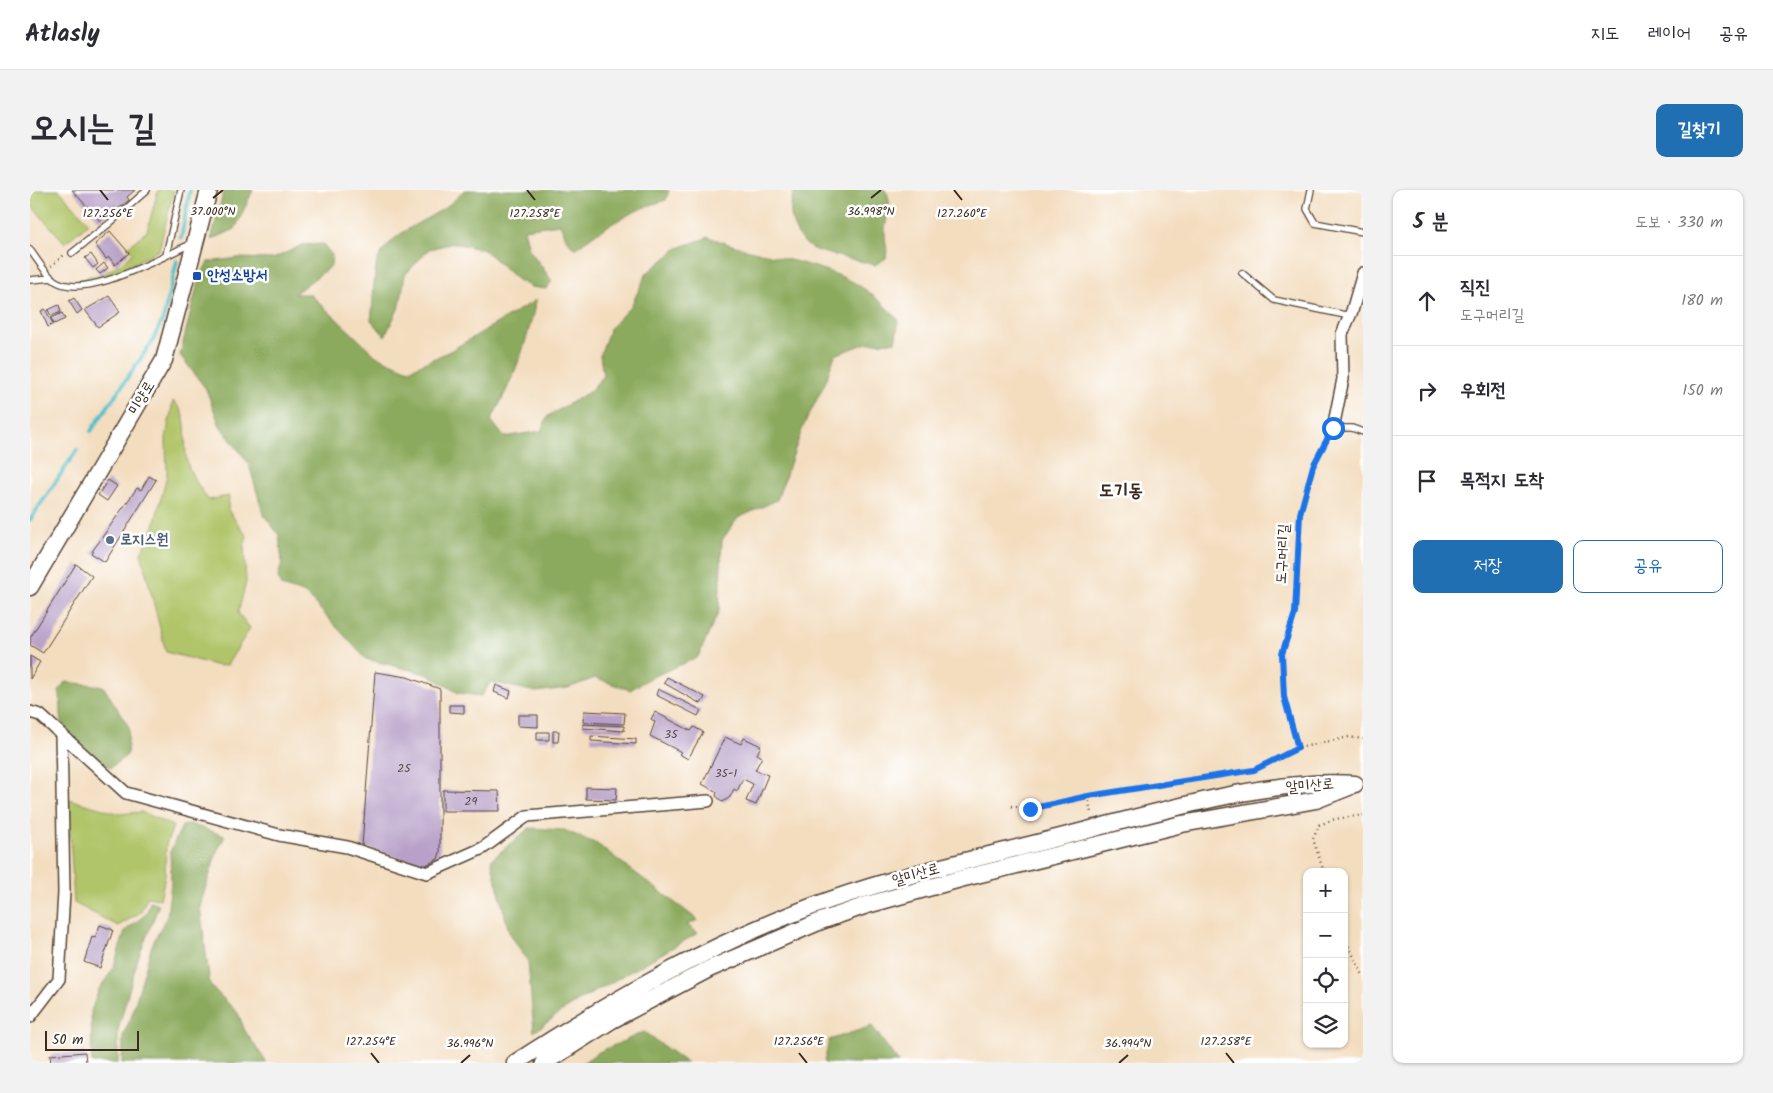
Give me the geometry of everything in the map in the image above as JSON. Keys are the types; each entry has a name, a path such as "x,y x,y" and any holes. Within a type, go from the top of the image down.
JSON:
{"main road":[{"name":"미양로","path":"30,587 164,360 209,190"},
{"name":"알미산로","path":"515,1063 582,1021 681,965 725,943 830,900 938,868 1176,807 1268,790 1334,782 1359,783"},
{"name":"알미산로","path":"544,1063 612,1020 709,969 789,934 858,908 960,879 1182,824 1316,800 1359,783"}],"street":[{"path":"1333,428 1343,379 1342,334 1350,316 1363,273"},
{"path":"30,712 40,714 126,793 279,835 347,848 427,873 484,848 527,816 708,801"},
{"path":"30,1017 58,979 64,892 61,734"}],"lane":[{"path":"72,253 147,190"},
{"path":"166,255 181,190"},
{"path":"1311,190 1307,209 1315,223 1363,232"},
{"path":"30,280 52,278 70,286 104,282 195,242"},
{"path":"30,250 52,278"},
{"path":"1242,273 1274,300 1350,316"},
{"path":"1333,428 1352,428 1363,432"}],"path":[{"path":"46,270 64,255 72,253"},
{"name":"도구머리길","path":"1298,748 1284,697 1282,654 1295,613 1300,514 1313,466 1333,428"},
{"path":"1011,806 1030,809 1088,796 1254,770 1298,748 1349,737 1363,739"},
{"path":"1088,796 1091,813"},
{"path":"1323,868 1313,839 1319,825 1335,819 1363,815"},
{"path":"1348,946 1363,975"}],"green space":[{"path":"30,190 59,190 89,223 65,243 30,204"},
{"path":"158,190 174,190 159,250 107,277 84,280 88,276 94,276 112,269 133,253 128,247 147,231"},
{"path":"224,190 253,190 235,229 211,240"},
{"path":"464,190 669,190 666,200 642,208 618,220 575,249 567,240 560,224 524,229 529,249 552,281 546,289 531,287 518,280 484,250 454,243 429,249 405,275 400,305 385,336 371,320 378,259 386,247 396,238 443,209"},
{"path":"795,190 885,190 889,200 885,229 886,258 875,265 823,252 811,248 804,243 792,222 791,206"},
{"path":"709,237 745,249 819,268 837,275 867,291 899,320 895,342 867,343 835,355 825,383 803,427 777,500 738,518 722,540 719,611 698,657 650,678 630,690 595,678 568,688 536,692 491,682 481,696 458,693 427,674 366,659 306,594 281,586 278,577 282,562 279,535 263,514 249,464 220,426 206,389 180,355 199,278 208,262 238,258 273,259 302,245 323,244 332,255 331,266 294,294 310,294 376,356 409,370 450,351 536,300 529,331 518,362 506,392 491,420 504,437 541,431 548,416 589,392 603,376 600,355 610,328 631,306 647,273 678,248"},
{"path":"173,401 183,415 186,457 194,478 208,500 229,496 228,510 247,536 244,547 246,582 238,613 250,628 227,665 219,666 166,652 141,553 154,526 167,475 166,438"},
{"path":"65,682 103,686 129,727 127,755 110,768 76,740 62,722 59,691"},
{"path":"68,799 120,814 141,812 173,826 166,845 165,875 160,899 147,897 141,912 118,926 74,903"},
{"path":"190,824 225,836 217,851 200,906 210,985 238,1013 245,1031 267,1063 122,1063 123,1035 131,1018 152,945 167,916 171,883 170,852 182,826"},
{"path":"529,828 564,830 597,844 698,920 687,925 698,933 568,1007 534,1032 528,962 509,932 491,860"},
{"path":"150,902 159,905 137,961 118,1030 118,1063 92,1063 91,1011 99,989 113,969 125,931 146,914"},
{"path":"872,1026 899,1063 824,1063 829,1040"},
{"path":"644,1032 687,1063 582,1063 599,1052"}],"building":[{"path":"72,190 135,190 127,197 129,200 117,210 115,207 100,221"},
{"path":"110,231 129,253 115,265 109,257 106,259 95,244"},
{"path":"91,254 98,264 93,268 85,258"},
{"path":"104,263 108,268 100,274 96,270"},
{"path":"109,296 120,312 98,327 85,310"},
{"path":"74,298 82,310 77,314 69,301"},
{"path":"59,305 61,312 51,316 48,310"},
{"path":"45,309 53,324 48,327 41,311"},
{"path":"62,313 65,319 54,324 51,318"},
{"path":"149,476 156,480 105,562 91,553 137,488 141,490"},
{"path":"108,480 117,486 107,501 98,495"},
{"path":"76,564 92,576 43,653 30,645 30,638"},
{"path":"30,656 40,662 30,679"},
{"path":"375,672 407,677 440,689 440,852 438,859 424,866 362,846"},
{"path":"667,677 705,697 701,704 664,683"},
{"path":"496,685 511,691 509,698 494,692"},
{"path":"658,689 701,710 698,716 656,695"},
{"path":"449,705 464,705 464,713 449,712"},
{"path":"584,711 625,713 624,724 583,722"},
{"path":"655,712 691,731 694,727 703,732 688,759 679,754 681,752 650,736 655,722 651,719"},
{"path":"518,715 538,715 538,727 518,726"},
{"path":"583,724 624,726 624,731 583,728"},
{"path":"553,731 559,731 558,742 553,742"},
{"path":"537,732 549,732 549,740 537,740"},
{"path":"591,736 636,739 636,744 591,741"},
{"path":"725,737 741,744 744,738 761,746 757,754 762,757 755,770 768,775 756,805 746,801 753,784 743,779 737,791 734,789 730,797 723,802 716,796 717,792 702,784"},
{"path":"586,787 617,788 616,800 586,799"},
{"path":"443,790 499,791 500,811 443,811"},
{"path":"100,925 113,930 100,968 84,962 92,937 95,938"},
{"path":"85,1052 86,1063 51,1063 50,1055"}],"waterway":[{"path":"181,238 190,190"},
{"path":"91,431 152,342 163,319 177,261"},
{"path":"30,520 77,450"}],"place":[{"name":"안성소방서","path":"197,276"},
{"name":"로지스원","path":"110,540"}],"district":[{"name":"도기동","path":"1121,491"}],"route":[{"path":"1030,809 1088,796 1254,770 1298,748 1284,697 1282,654 1295,613 1300,514 1313,466 1333,428"}]}
